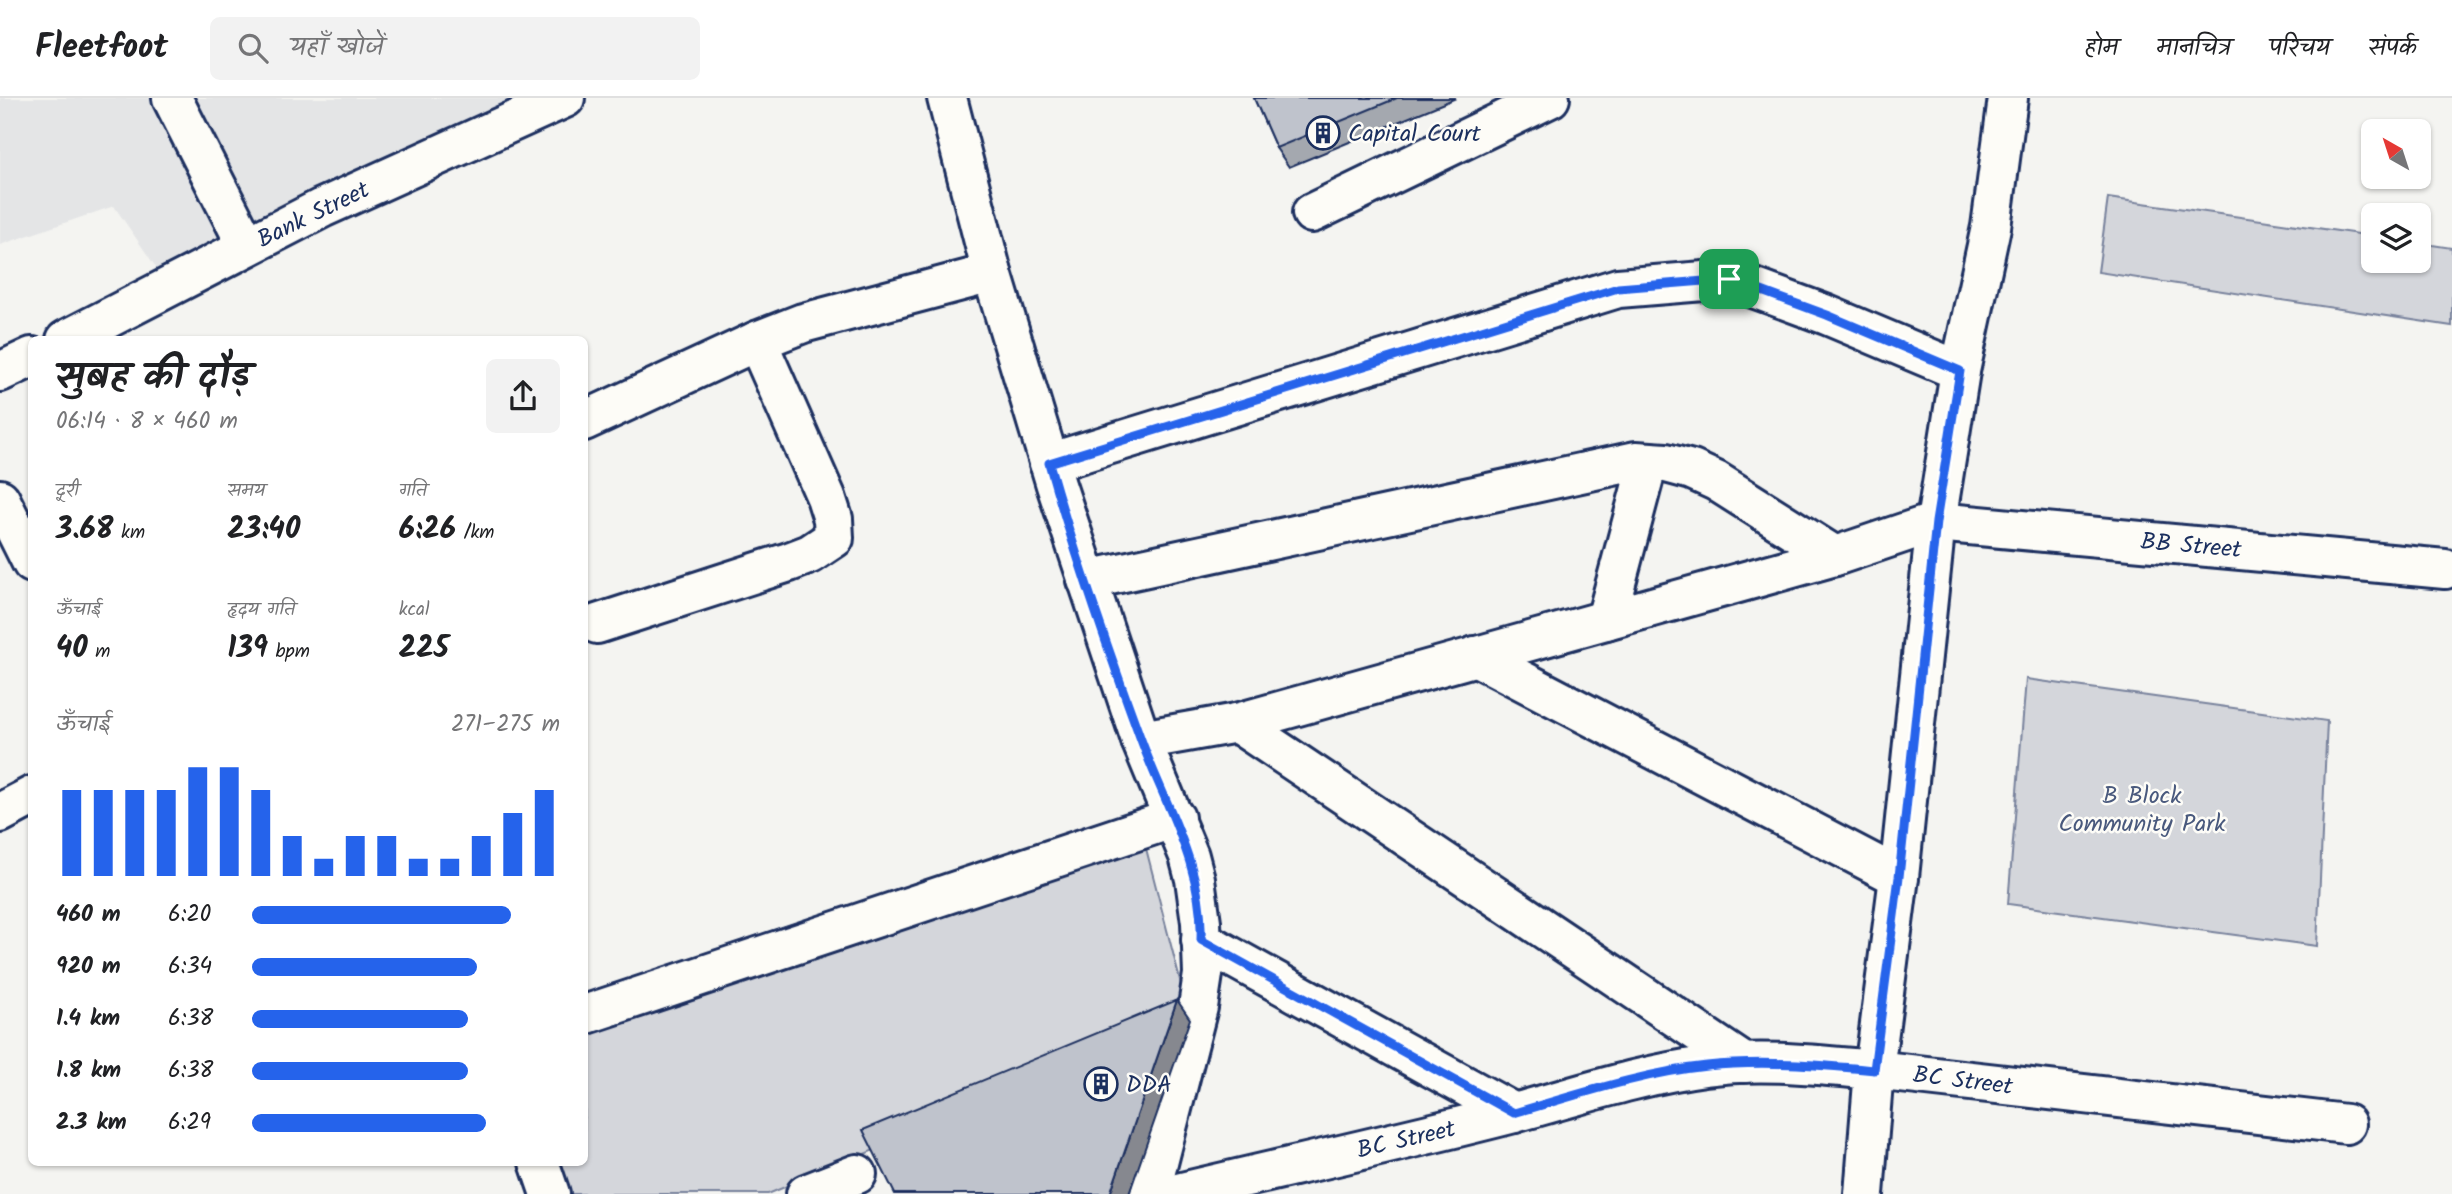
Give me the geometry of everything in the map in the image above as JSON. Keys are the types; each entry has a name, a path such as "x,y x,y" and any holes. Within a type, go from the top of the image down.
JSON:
{"street":[{"path":"172,98 247,246"},
{"name":"Bank Street","path":"74,336 322,208 565,98"},
{"path":"947,98 992,273 1049,463 1141,740 1175,818 1195,879 1202,922 1202,974 1198,1007 1150,1194"},
{"path":"1312,213 1550,98"},
{"path":"1864,1194 1874,1070 1899,877 1936,522 1960,371 1990,227 2008,98"},
{"path":"588,419 757,341 803,323 992,273"},
{"path":"1049,463 1618,288 1729,279 1827,315 1960,371"},
{"path":"597,624 789,562 810,554 834,538 833,519 826,498 757,341"},
{"path":"0,372 28,359"},
{"path":"1087,580 1622,464 1648,462 1666,463 1692,470 1716,481 1835,556"},
{"path":"1606,620 1648,462"},
{"path":"0,499 28,555"},
{"path":"1141,740 1237,723 1835,556 1936,522"},
{"name":"BB Street","path":"1936,522 2445,569"},
{"path":"1475,656 1899,877"},
{"path":"1237,723 1744,1063"},
{"path":"0,813 28,798"},
{"path":"588,1014 1175,818"},
{"path":"1201,940 1514,1113"},
{"name":"BC Street","path":"1174,1194 1514,1113 1636,1079 1705,1066 1744,1063 1796,1063 1874,1070 2346,1124"},
{"path":"540,1166 550,1194"},
{"path":"806,1194 858,1174"}],"shaded area":[{"path":"0,98 583,98 175,295 114,206 0,245"}],"green space":[{"path":"2108,198 2361,234 2361,273 2431,273 2431,245 2452,248 2452,326 2098,272"},
{"name":"B Block Community Park","path":"2026,679 2327,721 2317,946 2008,904"},
{"path":"1142,833 1190,1019 768,1194 550,1194 540,1166 588,1166 588,1014"}],"building":[{"path":"1254,98 1397,98 1276,148"},
{"name":"DDA","path":"1177,1000 1110,1194 895,1194 863,1130"}],"place":[{"name":"Capital Court","path":"1323,133"},
{"name":"DDA","path":"1101,1084"}],"route":[{"path":"1729,279 1827,315 1960,371 1936,522 1899,877 1874,1070 1796,1063 1705,1066 1636,1079 1514,1113 1201,940 1202,922 1189,856 1141,740 1049,463 1618,288 1729,279"}]}
